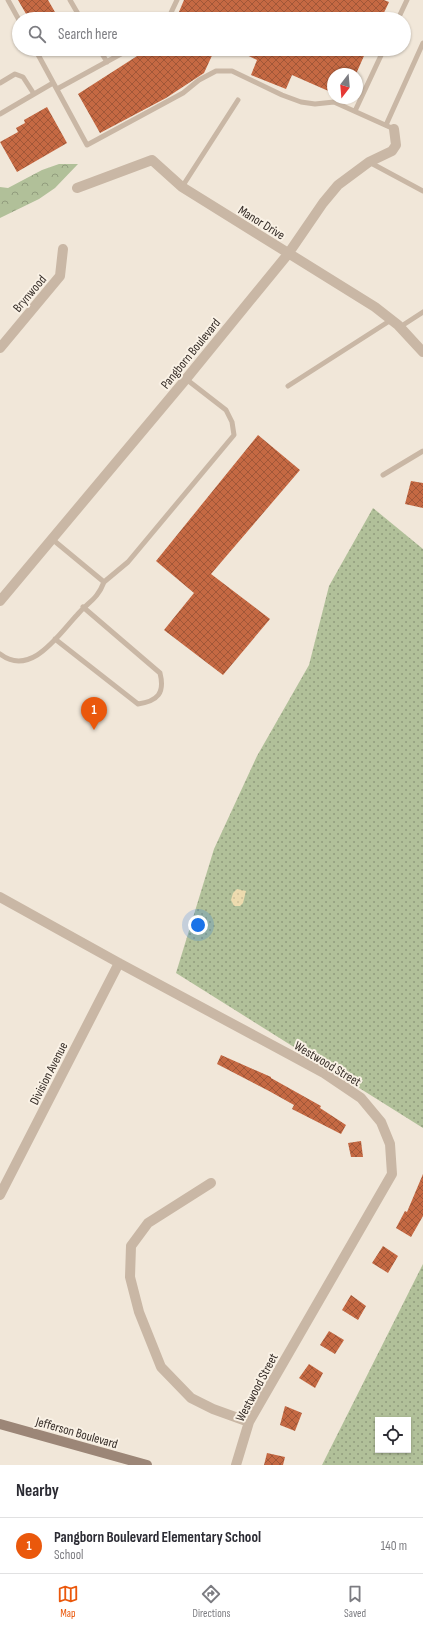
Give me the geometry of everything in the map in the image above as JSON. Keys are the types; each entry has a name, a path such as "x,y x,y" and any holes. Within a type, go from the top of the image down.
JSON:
{"main road":[{"name":"Jefferson Boulevard","path":"0,1424 147,1465"}],"street":[{"name":"Pangborn Boulevard","path":"0,601 186,379 288,254 323,203 338,185 369,162 392,151 396,145 390,127"},
{"name":"Manor Drive","path":"77,188 152,160 182,187 375,307 400,327 423,352"},
{"name":"Brynwood","path":"0,348 60,276 63,249"},
{"name":"Westwood Street","path":"0,897 118,963 324,1073 362,1098 381,1122 390,1144 392,1174 249,1422 236,1465"},
{"name":"Division Avenue","path":"0,1195 118,963"},
{"path":"210,1183 148,1223 131,1246 130,1277 139,1312 161,1367 191,1398 213,1409 249,1422"}],"lane":[{"path":"8,0 15,12"},
{"path":"70,0 78,12"},
{"path":"171,12 177,0"},
{"path":"401,12 406,0"},
{"path":"39,56 87,145 134,121 183,93 199,80 216,71 232,71 282,95 301,102 315,104 334,102 390,127 423,43"},
{"path":"103,56 107,62"},
{"path":"57,89 118,56"},
{"path":"355,111 381,56"},
{"path":"0,83 15,74 23,77 34,94"},
{"path":"0,114 53,83"},
{"path":"182,187 238,100"},
{"path":"369,162 423,191"},
{"path":"400,327 423,312"},
{"path":"288,386 392,320"},
{"path":"0,654 4,657 17,660 31,659 44,652 83,607 99,594 104,582 128,562 234,434 232,422 226,410 186,379"},
{"path":"383,475 423,451"},
{"path":"52,539 104,582"},
{"path":"55,639 138,704 150,702 161,693 162,683 160,673 83,607"}],"green space":[{"path":"59,164 78,164 55,188 39,199 0,218 0,187 8,188 42,170"},
{"path":"373,508 423,549 423,1128 176,973 214,849 257,756 309,665 329,586"},
{"path":"423,1264 423,1465 322,1465"}],"sand":[{"path":"237,889 246,891 243,903 240,906 234,906 231,900 233,893"}],"building":[{"path":"18,0 48,0 55,12 25,12"},
{"path":"184,0 384,0 389,2 384,12 179,12"},
{"path":"137,56 212,56 204,73 166,98 100,133 78,94"},
{"path":"249,56 364,56 359,68 327,68 327,90 292,75 286,89 251,75 257,60"},
{"path":"47,107 67,143 17,172 0,142 18,132 16,128 25,123 24,120"},
{"path":"258,435 300,470 211,574 270,619 223,675 164,630 194,593 156,561"},
{"path":"411,481 423,483 423,508 405,504"},
{"path":"221,1055 271,1077 321,1106 320,1108 346,1125 341,1134 292,1109 294,1105 217,1064"},
{"path":"361,1141 363,1157 351,1157 348,1143"},
{"path":"423,1174 423,1216 411,1237 396,1228 405,1211 407,1212"},
{"path":"383,1246 398,1256 388,1273 372,1263"},
{"path":"351,1295 366,1306 358,1320 342,1310"},
{"path":"329,1331 344,1340 335,1354 320,1345"},
{"path":"309,1364 323,1373 315,1388 299,1378"},
{"path":"285,1406 302,1413 295,1431 280,1425"},
{"path":"267,1453 285,1457 283,1465 264,1465"}],"place":[{"name":"Pangborn Boulevard Elementary School","path":"94,730"}]}
